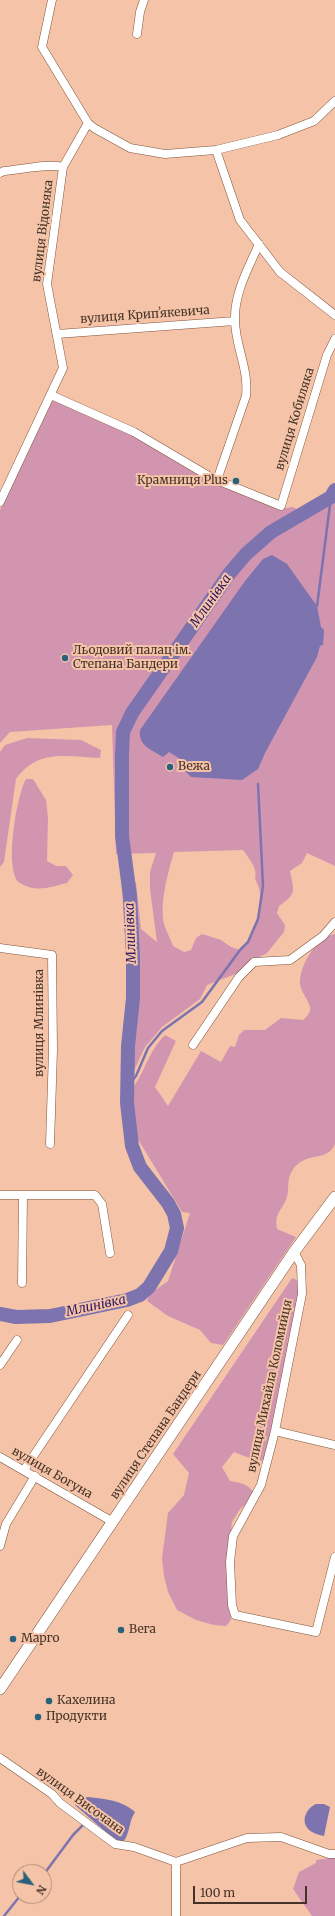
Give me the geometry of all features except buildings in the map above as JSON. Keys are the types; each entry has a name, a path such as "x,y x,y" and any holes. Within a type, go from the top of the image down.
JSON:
{"main road":[{"name":"вулиця Степана Бандери","path":"0,1689 23,1652 113,1522 294,1252 335,1196"}],"street":[{"path":"52,0 42,47 88,123 94,128 130,148 165,154 216,150 278,135 314,121 335,101"},
{"path":"137,34 140,12 144,0"},
{"name":"вулиця Відоняка","path":"0,502 63,368 46,284 63,167 88,123"},
{"path":"216,150 240,220 280,272 335,315"},
{"path":"1,171 36,168 53,164 63,167"},
{"path":"51,395 134,432 217,480 246,396 248,381 234,321 236,304 241,285 259,244"},
{"name":"вулиця Крипʼякевича","path":"57,334 234,321"},
{"name":"вулиця Кобиляка","path":"217,480 281,506 327,355 335,339"},
{"path":"193,1045 239,977 254,962 290,960 322,936 335,922"},
{"name":"вулиця Млинівка","path":"0,948 52,955 53,1050 50,1144"},
{"path":"0,1195 96,1195 102,1204 110,1253"},
{"path":"22,1283 23,1195"},
{"name":"вулиця Михайла Коломийця","path":"294,1252 301,1265 302,1294 275,1430 261,1485 233,1536 230,1562 232,1605 235,1615 316,1632 335,1557"},
{"path":"24,1470 128,1315"},
{"path":"0,1365 17,1340"},
{"path":"275,1430 335,1445"},
{"name":"вулиця Богуна","path":"0,1457 113,1522"},
{"path":"0,1546 6,1524 35,1476"},
{"name":"вулиця Височана","path":"0,1758 52,1794 60,1803 115,1844 134,1847 176,1862"},
{"path":"176,1916 176,1862 247,1838 281,1837 329,1854 335,1854"}],"shaded area":[{"path":"53,400 135,437 282,509 292,507 300,510 335,493 335,866 307,853 302,863 290,871 293,892 285,902 279,906 277,913 285,925 284,932 267,953 254,960 238,973 207,985 200,999 162,1027 145,1047 131,1077 131,1044 137,1005 129,997 121,876 132,876 136,883 141,929 157,942 150,889 150,872 156,853 116,854 112,725 10,732 0,743 0,510","holes":["243,850 254,867 256,875 255,879 260,891 260,909 256,924 245,945 240,950 231,947 221,940 202,934 196,938 191,950 184,952 173,946 163,919 163,902 169,868 174,852"]},
{"path":"272,555 287,564 317,606 321,627 324,630 323,645 320,646 317,657 265,753 258,769 242,780 191,777 182,768 185,762 169,752 163,757 150,750 143,744 140,730 245,581 263,559"},
{"path":"27,738 81,740 101,750 100,758 54,756 34,762 25,769 16,779 4,862 0,867 0,752 5,745"},
{"path":"26,779 33,779 46,800 48,818 47,861 56,866 66,866 73,875 67,883 43,888 31,888 20,883 15,876 12,864 13,832 22,787"},
{"path":"335,934 335,1144 326,1154 302,1161 291,1173 287,1197 278,1215 276,1223 277,1229 296,1237 223,1345 211,1343 200,1330 168,1316 147,1301 150,1294 168,1281 190,1213 182,1212 136,1136 132,1089 155,1047 165,1035 176,1041 155,1087 168,1106 201,1051 221,1062 230,1046 235,1047 239,1035 244,1030 265,1030 281,1018 303,1020 310,1011 310,1007 300,984 302,969 315,946 328,936"},
{"path":"292,1278 301,1282 265,1460 257,1461 234,1452 222,1467 230,1481 242,1483 251,1489 255,1496 240,1509 232,1522 228,1559 231,1620 226,1626 214,1625 196,1620 177,1610 168,1592 164,1576 162,1558 168,1513 184,1495 189,1473 173,1454"},
{"path":"88,1797 107,1799 125,1805 135,1812 124,1841 116,1841 75,1805 80,1799"},
{"path":"316,1804 324,1804 330,1807 324,1836 316,1834 308,1829 305,1821 306,1813"},
{"path":"335,1858 335,1916 312,1916 293,1889 299,1872 316,1863 316,1860"}],"waterway":[{"name":"Млинівка","path":"0,1314 16,1317 50,1316 127,1300 140,1295 149,1287 171,1251 177,1228 174,1214 168,1203 140,1167 132,1146 127,1103 128,1046 133,998 133,957 130,896 122,836 123,732 132,713 229,574 246,554 271,532 331,497 335,490"},
{"path":"317,606 331,497"},
{"path":"127,1087 136,1076 148,1048 162,1031 202,1002 240,950 248,942 258,919 263,886 258,784"},
{"path":"51,1864 73,1835 84,1824"},
{"path":"4,1916 14,1904"}],"place":[{"name":"Крамниця Plus","path":"236,481"},
{"name":"Льодовий палац ім. Степана Бандери","path":"65,658"},
{"name":"Вежа","path":"170,767"},
{"name":"Вега","path":"121,1630"},
{"name":"Марго","path":"13,1639"},
{"name":"Кахелина","path":"49,1701"},
{"name":"Продукти","path":"38,1717"}]}
